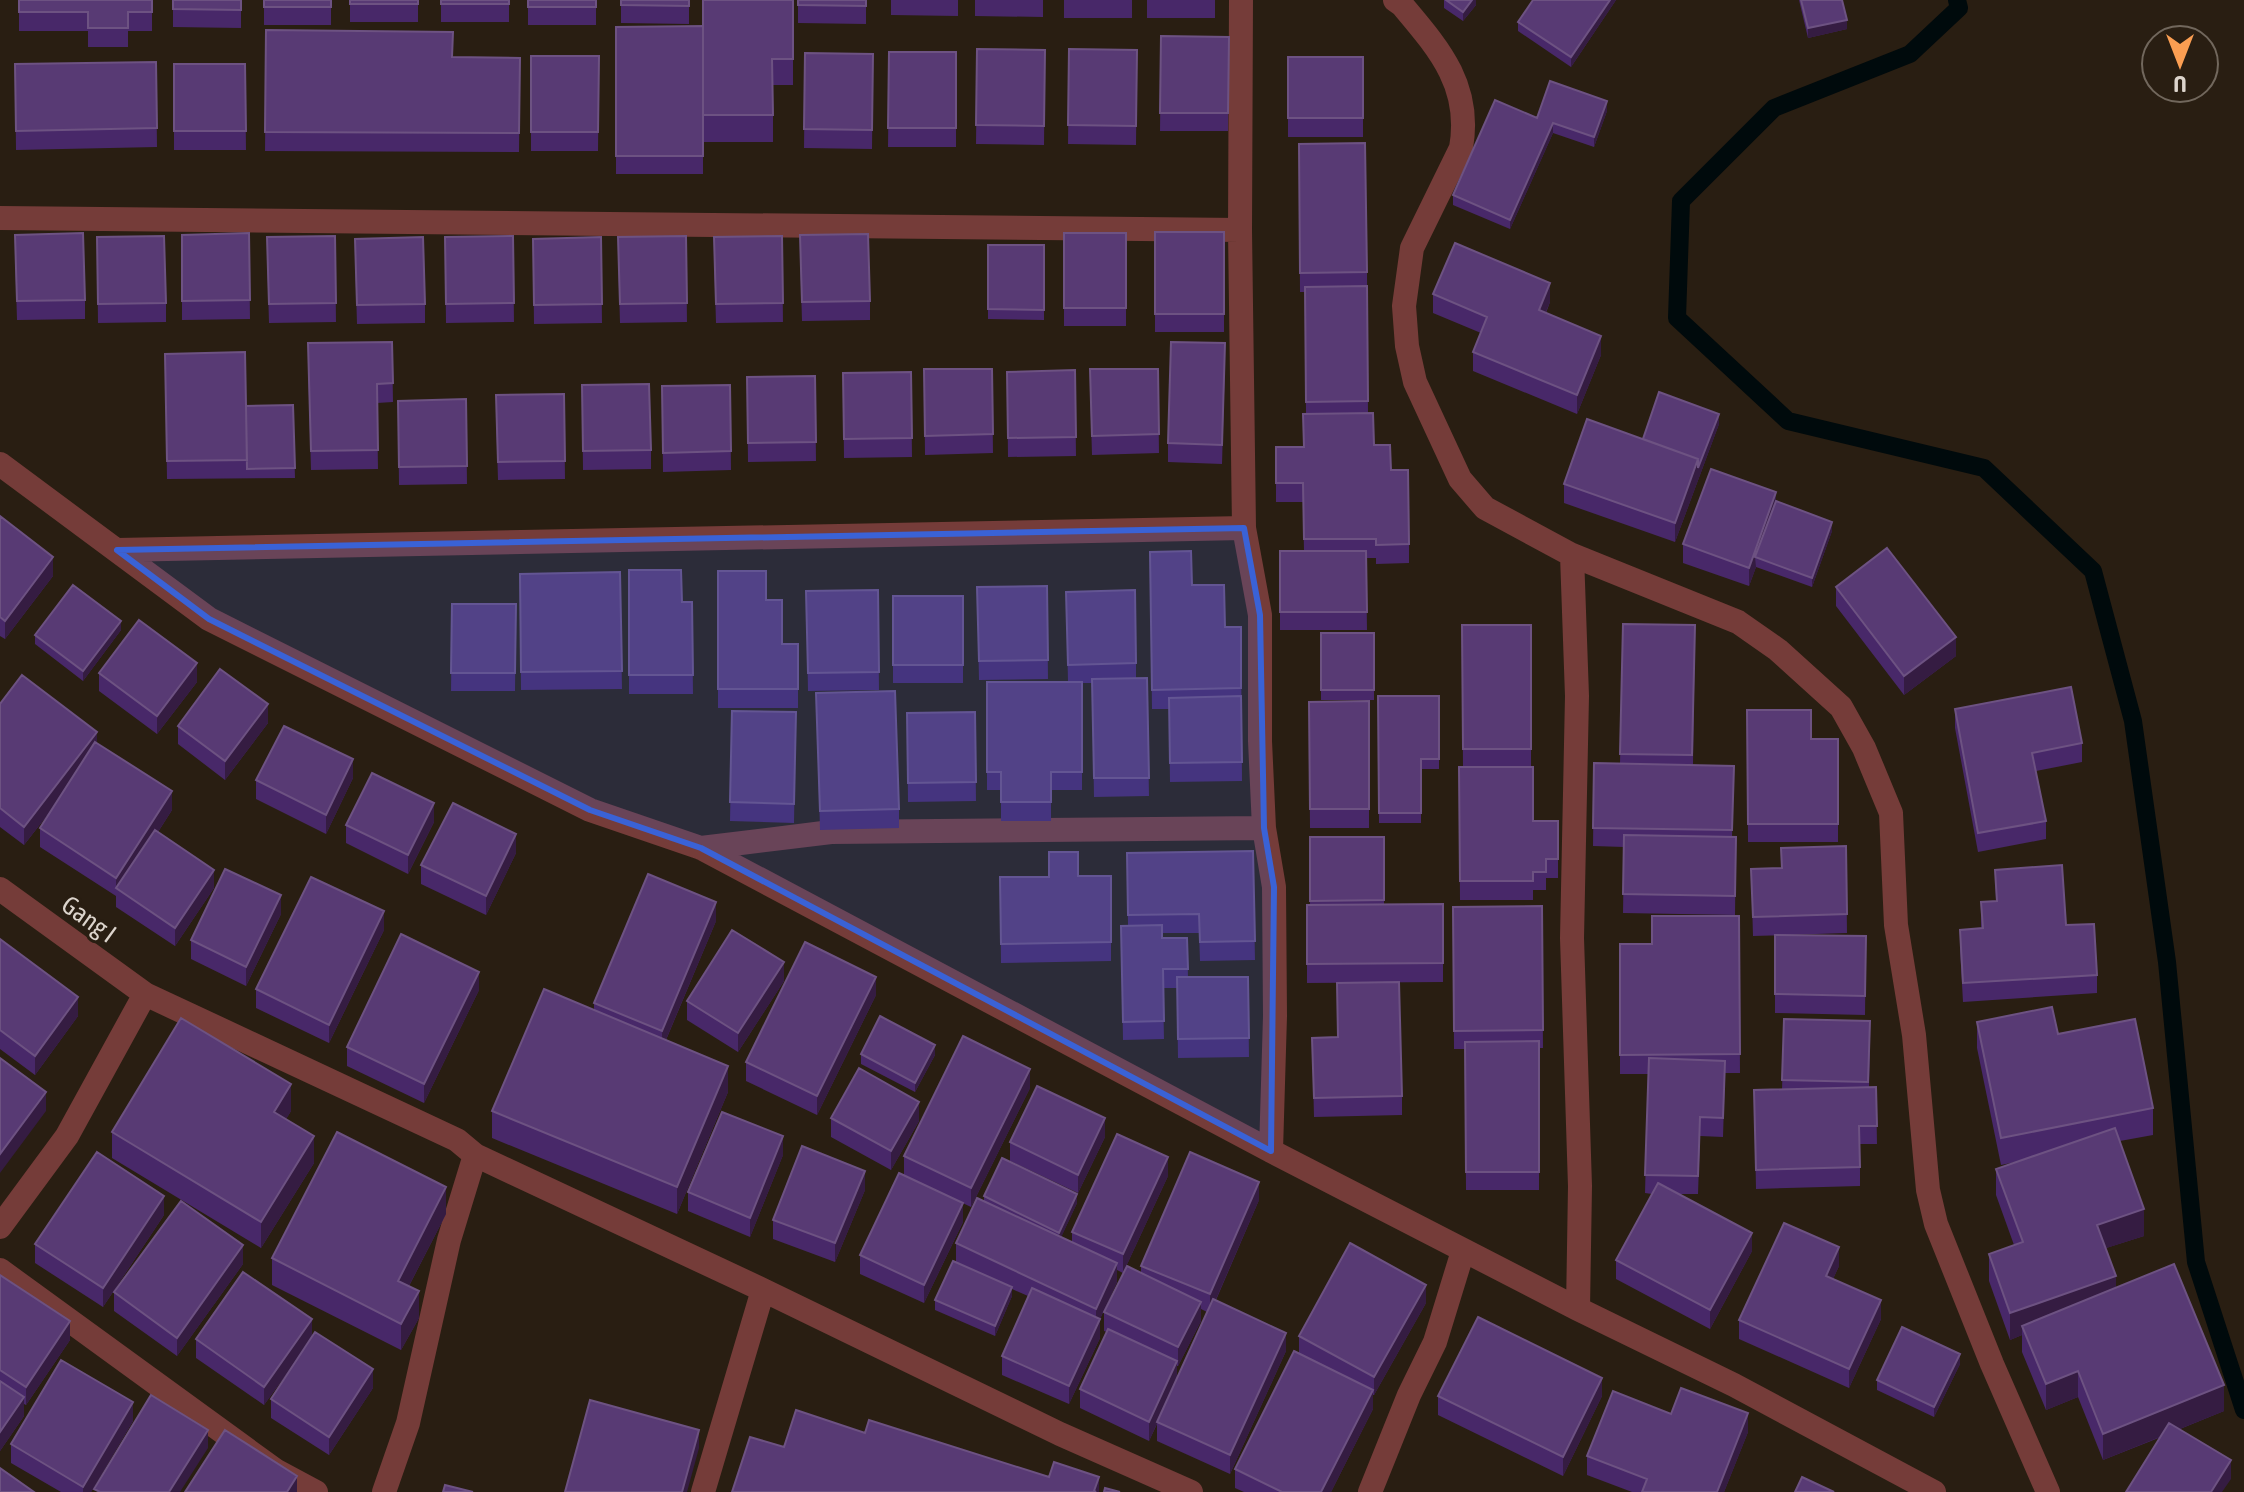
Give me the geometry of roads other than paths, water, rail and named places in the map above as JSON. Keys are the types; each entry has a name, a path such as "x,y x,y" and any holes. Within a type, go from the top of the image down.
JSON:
{"street":[{"path":"1241,0 1244,528 1260,615 1264,828 1274,887 1275,1016 1271,1151"},
{"path":"1395,0 1438,47 1460,96 1464,131 1461,148 1412,248 1404,306 1407,346 1415,382 1460,479 1485,508 1572,555 1738,622 1778,650 1841,707 1864,748 1891,813 1896,925 1914,1035 1928,1190 1936,1224 2048,1492"},
{"path":"0,218 1240,230"},
{"path":"0,464 209,619 590,810 701,848 1271,1151 1463,1251 1734,1385 1934,1492"},
{"path":"117,550 1244,528"},
{"path":"1572,555 1577,696 1572,938 1580,1186 1578,1309"},
{"path":"701,848 831,832 1264,828"},
{"name":"Gang I","path":"0,889 145,994 457,1140 475,1155 1060,1434 1191,1492"},
{"path":"0,1227 67,1136 145,994"},
{"path":"384,1492 408,1423 449,1240 475,1155"},
{"path":"1370,1492 1409,1395 1435,1342 1463,1251"},
{"path":"0,1270 275,1470 316,1492"},
{"path":"703,1492 763,1290"}],"waterway":[{"path":"1957,0 1959,8 1910,54 1774,108 1681,201 1677,318 1788,421 1984,468 2093,571 2133,721 2167,962 2196,1262 2244,1410"}]}
